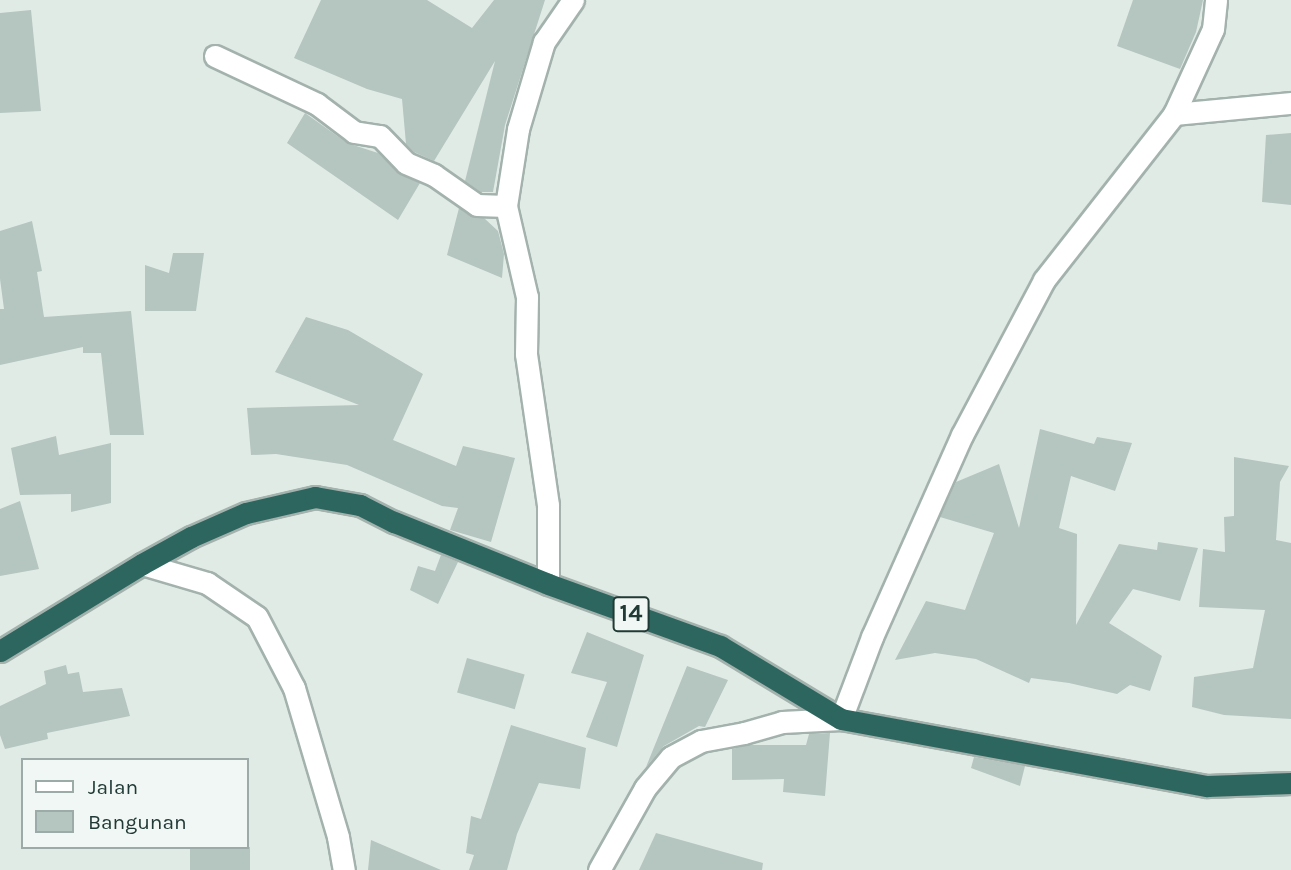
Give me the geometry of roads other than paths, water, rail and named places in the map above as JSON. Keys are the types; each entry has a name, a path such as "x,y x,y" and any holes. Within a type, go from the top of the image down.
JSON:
{"highway":[{"name":"14","path":"0,651 142,564 246,513 315,497 360,505 394,522 548,584 720,646 841,719 1207,786 1291,783"}],"street":[{"path":"548,584 548,505 526,354 527,297 506,206 518,130 544,42 573,0"},
{"path":"599,870 645,788 671,757 701,741 782,722 841,719 872,638 962,435 1044,279 1174,114 1213,29 1216,0"},
{"path":"215,56 317,104 354,132 380,136 406,163 434,175 477,205 506,206"},
{"path":"1174,114 1291,103"},
{"path":"142,564 207,583 257,617 293,688 338,837 344,870"}]}
